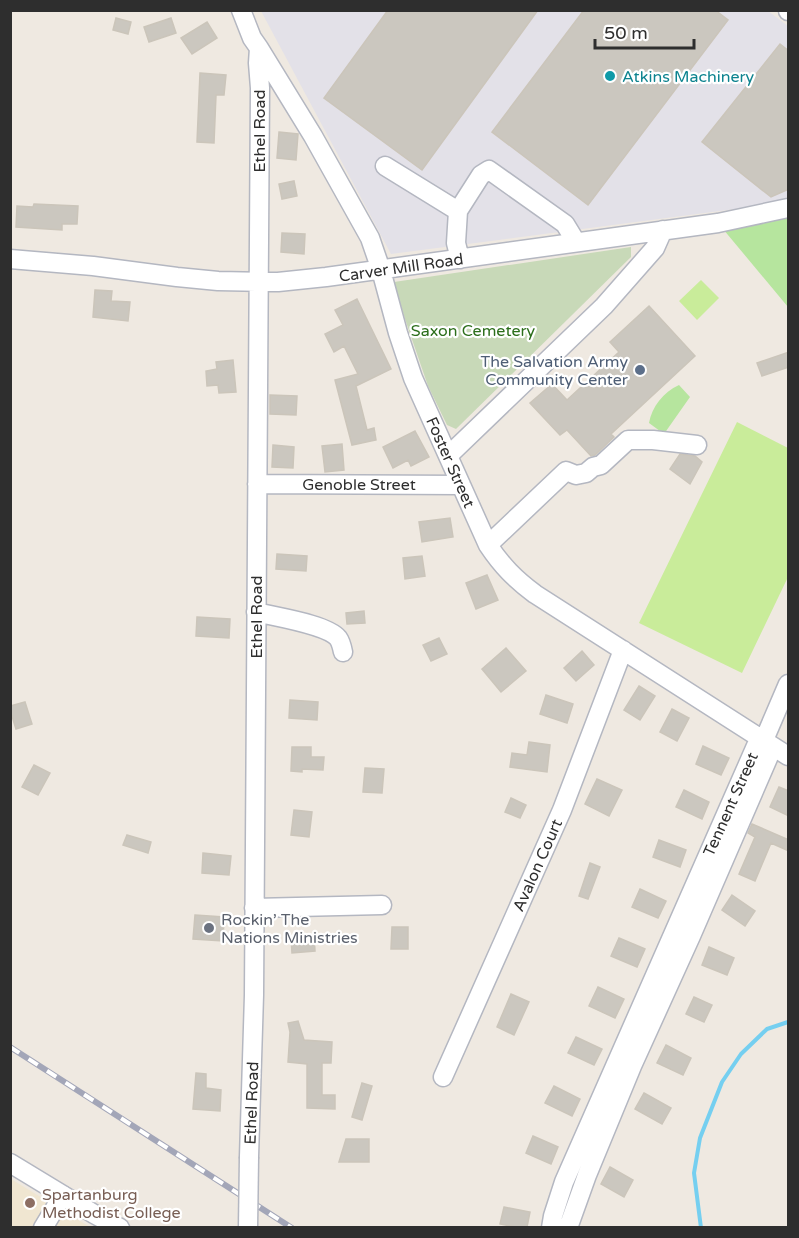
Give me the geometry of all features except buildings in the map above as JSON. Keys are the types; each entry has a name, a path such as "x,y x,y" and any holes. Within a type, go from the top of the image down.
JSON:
{"street":[{"name":"Ethel Road","path":"242,10 252,38 259,48 260,88 254,995 248,1227"},
{"name":"Foster Street","path":"259,48 313,136 370,238 405,356 488,545 501,564 535,594 789,756"},
{"path":"385,166 458,211"},
{"path":"460,259 456,243 458,211 481,175 489,170 565,224 576,242"},
{"name":"Carver Mill Road","path":"10,259 218,281 278,282 326,278 718,223 789,208"},
{"path":"448,456 611,298 656,249 663,230"},
{"path":"488,545 566,471 576,476 586,473 593,467 601,465 628,440 653,440 697,445"},
{"name":"Genoble Street","path":"257,484 461,485"},
{"path":"256,612 320,627 336,636 343,652"},
{"name":"Avalon Court","path":"443,1077 562,810 623,650"},
{"path":"764,740 789,684"},
{"name":"Tennent Street","path":"551,1227 552,1216 564,1182 756,746 764,740 769,756 632,1066 568,1227"},
{"path":"254,908 382,905"},
{"path":"10,1163 94,1214 120,1227"},
{"path":"43,1227 63,1195"}],"shaded area":[{"path":"261,11 768,11 788,26 788,197 758,206 391,254"},
{"name":"Spartanburg Methodist College","path":"11,1179 90,1227 11,1228"}],"green space":[{"path":"788,208 788,307 718,223"},
{"name":"Saxon Cemetery","path":"631,247 631,257 456,429 447,425 428,386 394,282"},
{"path":"701,280 719,298 697,320 679,301"},
{"path":"679,385 690,397 664,434 649,423 650,417 663,396"},
{"path":"737,422 788,448 788,577 742,673 639,623"}],"waterway":[{"path":"701,1228 694,1173 700,1138 722,1082 741,1054 767,1029 788,1022"}],"railway":[{"path":"10,1047 292,1228"}],"place":[{"name":"Atkins Machinery","path":"610,76"},
{"name":"The Salvation Army Community Center","path":"640,370"},
{"name":"Rockin’ The Nations Ministries","path":"209,928"},
{"name":"Spartanburg Methodist College","path":"30,1203"}]}
